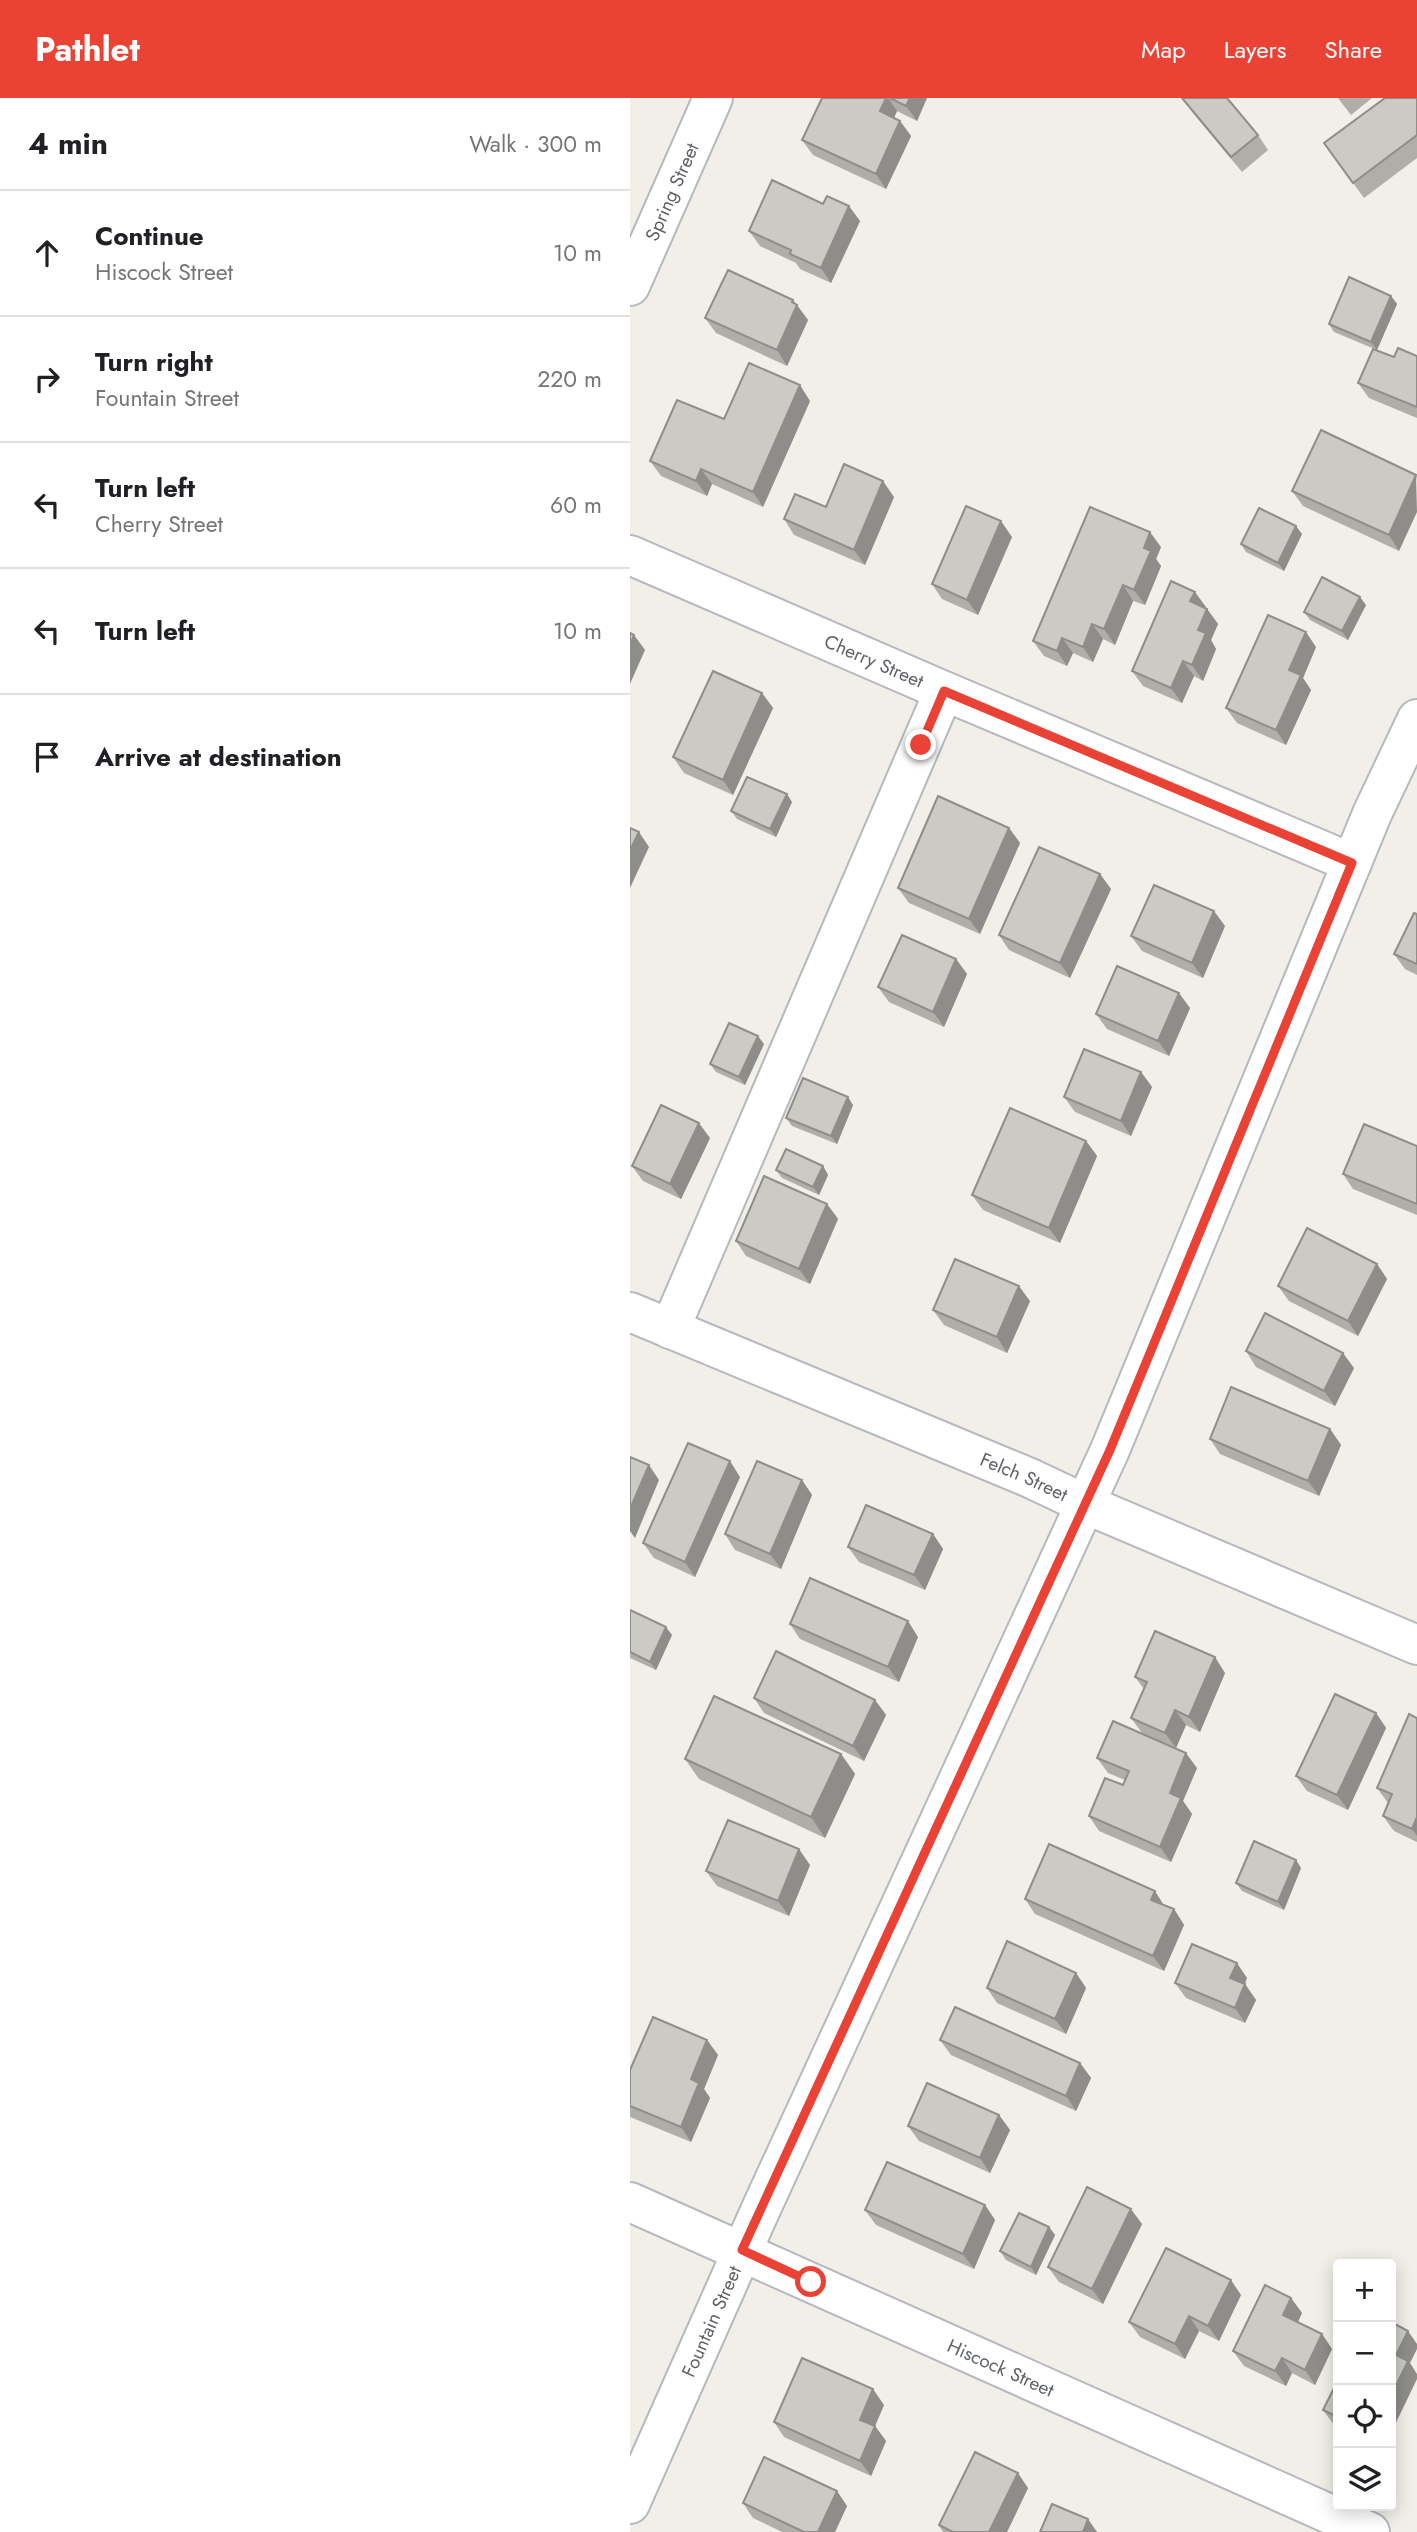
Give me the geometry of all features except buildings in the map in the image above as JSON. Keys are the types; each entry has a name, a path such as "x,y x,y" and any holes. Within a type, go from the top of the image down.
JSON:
{"street":[{"name":"Spring Street","path":"630,286 713,98"},
{"name":"Cherry Street","path":"630,555 1352,863"},
{"path":"670,1329 944,691"},
{"name":"Fountain Street","path":"630,2504 742,2250 1086,1504 1352,863 1417,719"},
{"name":"Felch Street","path":"630,1312 1030,1478 1417,1645"},
{"name":"Hiscock Street","path":"630,2202 1370,2532"}],"route":[{"path":"811,2282 742,2250 1110,1450 1352,863 944,691 921,745"}]}
